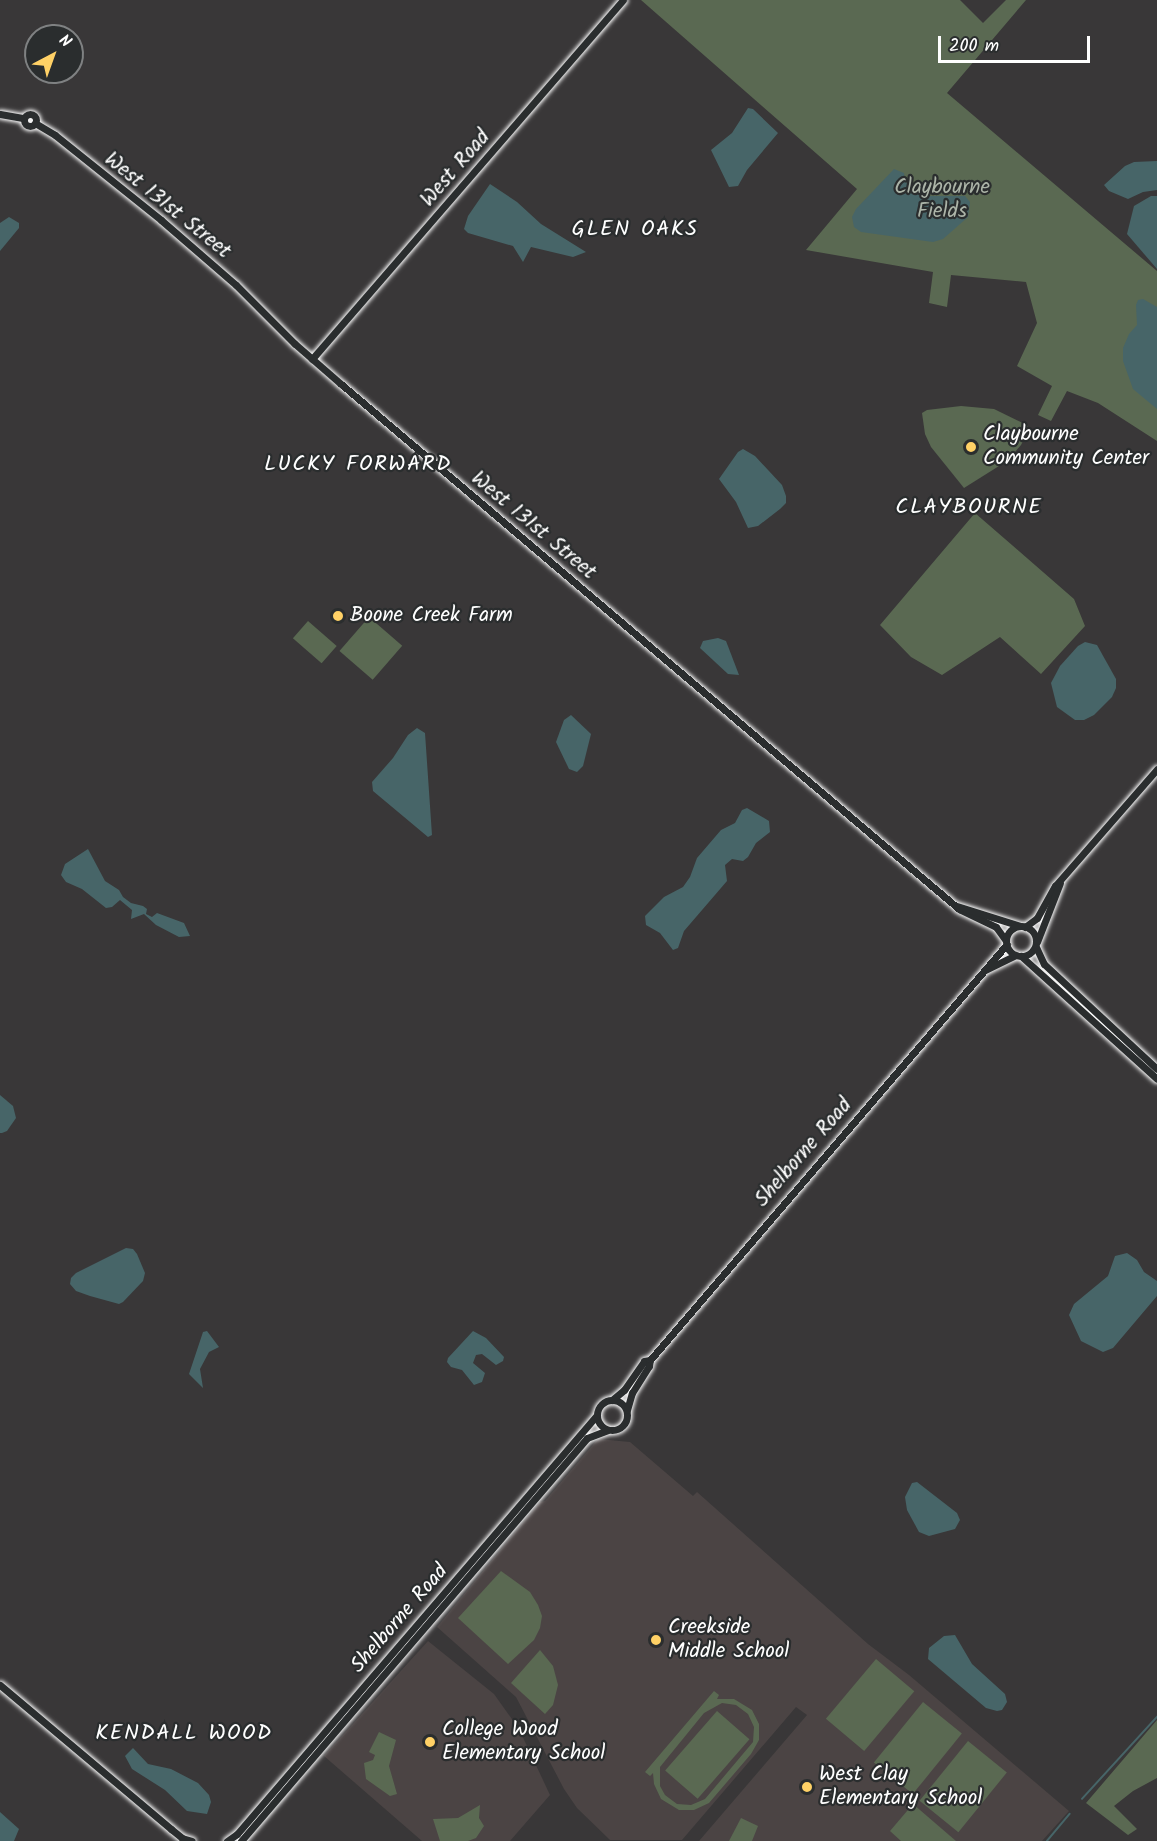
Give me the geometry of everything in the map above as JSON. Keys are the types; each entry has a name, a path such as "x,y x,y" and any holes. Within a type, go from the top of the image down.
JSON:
{"street":[{"name":"West Road","path":"312,360 622,0"},
{"name":"West 131st Street","path":"0,114 23,118 27,114 32,114 35,123 55,135 207,259 312,360 957,906 969,915 999,929 1006,943"},
{"path":"1157,769 1050,894 1039,916 1011,930 1006,943 1157,1079"},
{"path":"1018,956 1030,954 1036,945 1060,884"},
{"name":"West 131st Street","path":"957,906 1022,926"},
{"path":"1022,926 1035,934 1036,945 1044,964 1157,1069"},
{"name":"Shelborne Road","path":"627,1410 632,1393 649,1366 650,1360 986,970 1006,943"},
{"name":"Shelborne Road","path":"986,970 1018,956"},
{"name":"Shelborne Road","path":"612,1400 623,1392 644,1361 650,1360"},
{"path":"612,1400 619,1401 627,1410 627,1419 622,1427 608,1430 601,1425 597,1415 600,1406 612,1400"},
{"name":"Shelborne Road","path":"227,1841 237,1834 597,1415"},
{"name":"Shelborne Road","path":"241,1841 587,1438 608,1430"},
{"path":"0,1684 183,1839 192,1841"}],"shaded area":[{"name":"Creekside Middle School","path":"598,1439 630,1442 693,1496 697,1492 868,1644 909,1675 1069,1811 1042,1841 699,1841 807,1715 796,1707 682,1840 610,1840 577,1808 564,1789 516,1697 437,1627 540,1502 545,1501"},
{"name":"College Wood Elementary School","path":"428,1641 494,1694 519,1729 550,1795 510,1841 422,1841 324,1756"}],"green space":[{"name":"Claybourne Fields","path":"641,0 960,0 983,23 1006,0 1026,0 947,93 1157,271 1157,441 1098,403 1067,391 1051,421 1038,415 1052,386 1017,366 1037,323 1026,282 951,275 947,307 929,303 933,272 806,250 857,189"},
{"path":"961,406 994,409 1027,425 1029,429 1021,445 1007,461 964,488 931,447 925,434 922,413 927,410"},
{"path":"975,513 1074,599 1085,626 1041,674 1000,637 942,675 911,657 880,625"},
{"path":"369,617 402,646 373,680 339,651"},
{"path":"308,621 337,646 322,663 293,638"},
{"path":"501,1571 530,1592 542,1616 540,1628 534,1640 508,1664 458,1618"},
{"path":"540,1650 553,1666 558,1685 553,1705 545,1714 511,1683"},
{"path":"876,1659 914,1691 864,1751 826,1719"},
{"path":"714,1691 719,1695 717,1699 734,1699 752,1710 759,1724 759,1740 751,1754 709,1803 694,1810 679,1810 661,1799 654,1784 653,1773 650,1776 645,1772","holes":["722,1703 736,1705 748,1714 754,1727 753,1742 705,1799 691,1805 677,1804 665,1795 660,1786 660,1767 704,1713"]},
{"path":"923,1702 962,1733 913,1794 874,1763"},
{"path":"717,1711 749,1739 698,1799 665,1771"},
{"path":"1157,1720 1157,1778 1133,1791 1114,1806 1137,1829 1128,1835 1086,1803"},
{"path":"379,1732 396,1740 389,1766 397,1794 390,1796 366,1779 364,1763 373,1760 375,1755 369,1752"},
{"path":"968,1741 1007,1772 958,1832 920,1801"},
{"path":"913,1804 956,1841 901,1841 890,1831"},
{"path":"480,1805 479,1818 484,1826 476,1838 468,1841 440,1841 433,1819 458,1818"},
{"path":"741,1818 758,1826 752,1841 729,1841"}],"water":[{"path":"748,108 753,109 778,133 747,170 738,186 729,187 711,150 732,133"},
{"path":"1157,161 1157,190 1143,192 1128,199 1109,191 1104,185 1125,166 1134,162"},
{"path":"894,169 904,173 905,181 917,193 929,196 965,196 970,202 968,217 943,239 933,242 861,232 854,227 852,217 856,209"},
{"path":"490,184 517,202 541,224 586,252 573,257 531,247 523,262 513,246 468,233 464,229 468,216"},
{"path":"1151,196 1157,196 1157,269 1127,234 1134,206"},
{"path":"9,217 19,223 19,228 0,251 0,223"},
{"path":"1143,299 1157,307 1157,409 1133,389 1123,361 1123,348 1129,334 1137,325 1136,305 1138,300"},
{"path":"743,449 755,456 782,485 786,496 786,503 780,509 758,526 748,528 736,502 719,479 738,452"},
{"path":"718,638 726,641 739,675 728,674 700,648 703,641"},
{"path":"1085,642 1097,645 1116,679 1116,688 1112,697 1094,715 1084,720 1075,720 1057,707 1051,683 1060,666 1078,646"},
{"path":"571,715 591,734 583,766 577,772 569,769 556,742 564,720"},
{"path":"417,728 425,733 432,835 428,837 373,791 372,782 393,758 408,735"},
{"path":"747,808 769,821 770,832 756,843 743,861 732,859 725,865 727,881 684,931 678,948 673,950 660,933 646,925 645,916 664,897 683,887 690,877 697,858 721,830 735,823 742,810"},
{"path":"88,849 105,881 119,890 123,897 131,903 143,906 147,909 146,914 152,917 157,913 184,923 190,936 179,937 156,925 144,914 131,919 132,910 120,900 112,907 106,908 82,889 66,882 61,875 65,864"},
{"path":"0,1095 13,1106 16,1118 7,1131 2,1133 0,1133"},
{"path":"126,1248 133,1249 137,1254 145,1273 143,1281 123,1302 119,1304 90,1296 76,1291 70,1284 71,1278 76,1273"},
{"path":"1127,1253 1137,1260 1144,1272 1157,1281 1157,1296 1113,1348 1103,1352 1081,1341 1069,1315 1074,1304 1108,1276 1115,1256"},
{"path":"207,1331 219,1347 209,1352 200,1369 203,1388 189,1374 203,1332"},
{"path":"473,1331 486,1338 504,1357 503,1361 496,1365 482,1354 476,1355 473,1363 485,1373 482,1382 474,1385 462,1370 451,1367 447,1362 448,1358"},
{"path":"917,1482 957,1513 960,1520 955,1529 929,1536 919,1532 907,1510 905,1497 912,1483"},
{"path":"955,1635 972,1664 1005,1694 1007,1702 1002,1710 986,1708 928,1659 929,1648 944,1636"},
{"path":"133,1748 148,1764 171,1769 198,1783 209,1795 211,1802 207,1814 187,1811 165,1790 132,1769 125,1756"},
{"path":"0,1812 19,1829 14,1841 0,1841"}],"waterway":[{"path":"1082,1799 1157,1717"},
{"path":"1047,1841 1070,1814"}],"place":[{"name":"Claybourne Community Center","path":"971,447"},
{"name":"Boone Creek Farm","path":"338,616"},
{"name":"Creekside Middle School","path":"656,1640"},
{"name":"College Wood Elementary School","path":"430,1742"},
{"name":"West Clay Elementary School","path":"807,1787"}],"district":[{"name":"GLEN OAKS","path":"635,230"},
{"name":"LUCKY FORWARD","path":"358,465"},
{"name":"CLAYBOURNE","path":"969,508"},
{"name":"KENDALL WOOD","path":"184,1734"}]}
